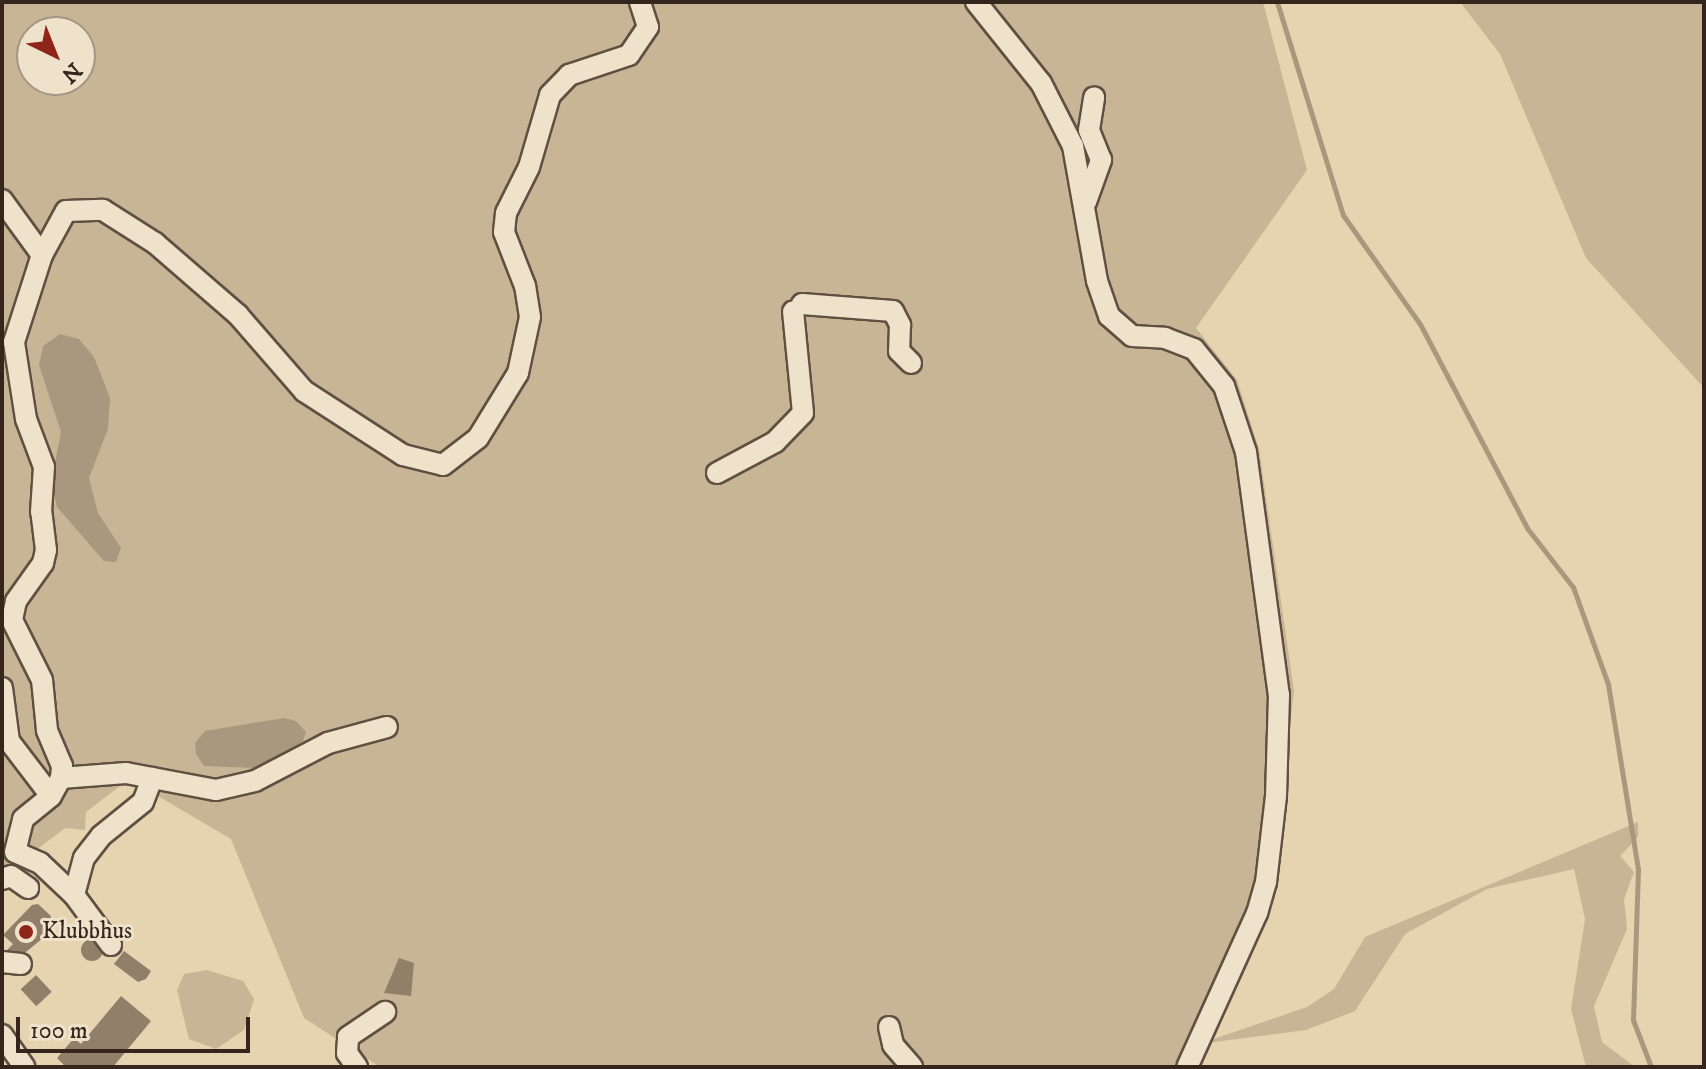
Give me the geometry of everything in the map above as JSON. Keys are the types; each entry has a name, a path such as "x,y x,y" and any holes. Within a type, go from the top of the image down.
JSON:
{"street":[{"path":"56,787 42,680 12,620 16,601 43,563 46,550 41,512 44,467 26,419 14,342 42,255 66,211 103,210 201,279 304,391 403,455 443,465 478,438 518,373 530,317 525,286 504,232 506,213 529,167 550,95 569,75 629,55 648,27 640,2"},
{"path":"976,2 1041,83 1073,146 1086,202 1097,281 1119,330 1194,349 1224,386 1246,452 1271,614 1279,695 1266,882 1187,1067"},
{"path":"1086,202 1101,160 1089,130 1094,97"},
{"path":"2,200 42,255"},
{"path":"717,473 784,435 803,413 797,308 893,311 900,325 899,351 911,363"},
{"path":"2,688 9,741 56,787"},
{"path":"111,945 74,895 40,863 8,858 23,819 56,787 126,773 216,790 255,781 328,743 387,727"},
{"path":"74,895 84,858 101,836 143,802 152,778"},
{"path":"2,879 11,876 28,888"},
{"path":"357,1067 347,1053 348,1037 385,1012"},
{"path":"889,1027 893,1045 912,1067"},
{"path":"2,1035 24,1067"}],"shaded area":[{"path":"2,2 1263,2 1307,170 1196,328 1237,380 1259,449 1294,691 1268,895 1175,1067 380,1067 304,1018 231,839 129,779 86,812 85,830 65,828 2,876"},
{"path":"1460,2 1704,2 1704,388 1586,258 1500,54"},
{"path":"60,334 79,339 94,357 110,398 108,429 89,478 98,513 121,548 116,562 104,561 57,507 51,483 61,432 39,365 43,346"},
{"path":"284,718 296,721 306,732 303,741 258,768 204,766 196,754 195,743 205,731"},
{"path":"1638,822 1638,837 1620,856 1634,872 1624,899 1627,929 1594,1006 1602,1042 1635,1067 1586,1067 1571,1009 1585,919 1574,869 1487,889 1405,934 1355,1011 1306,1030 1199,1044 1307,1007 1334,989 1365,937"},
{"path":"207,970 243,981 254,999 244,1030 216,1049 189,1039 177,990 184,974"}],"building":[{"name":"Klubbhus","path":"38,904 51,916 48,934 16,960 6,951 13,944 3,935 32,905"},
{"path":"92,939 100,942 103,950 100,958 92,961 84,958 81,950 84,942"},
{"path":"124,951 151,971 146,979 138,982 114,964"},
{"path":"399,958 414,963 411,996 384,993"},
{"path":"36,975 52,992 36,1006 21,989"},
{"path":"121,996 151,1021 113,1067 66,1067 57,1058 74,1038 81,1044"}],"waterway":[{"path":"1277,2 1343,215 1420,324 1527,528 1573,587 1608,684 1638,869 1633,1020 1651,1067"}],"place":[{"name":"Klubbhus","path":"26,932"}]}
